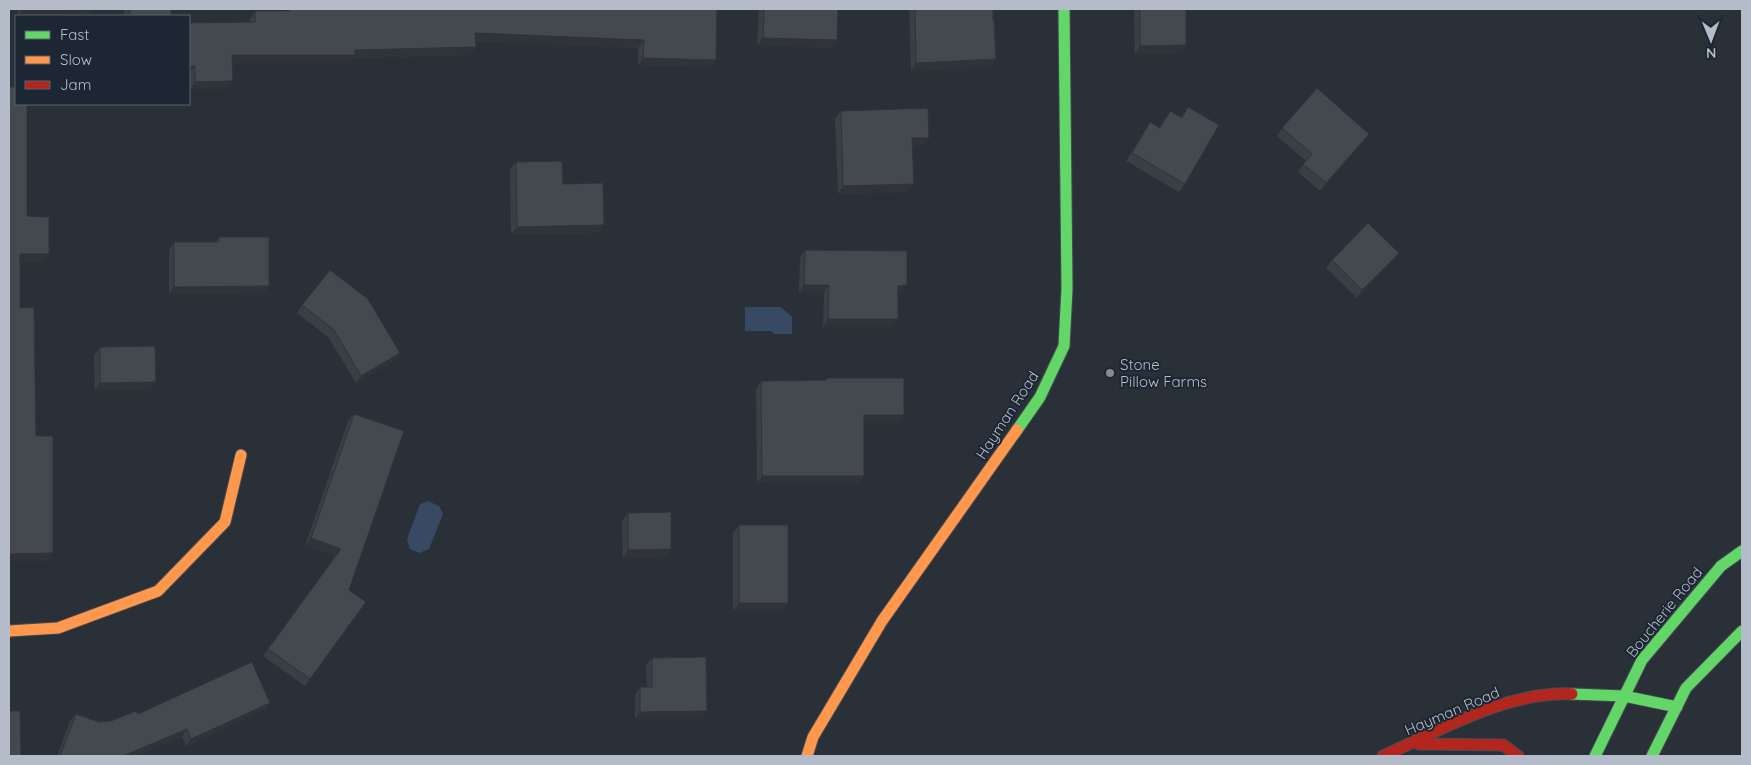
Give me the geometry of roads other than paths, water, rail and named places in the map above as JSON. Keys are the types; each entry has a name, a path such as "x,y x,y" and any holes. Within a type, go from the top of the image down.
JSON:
{"street":[{"name":"Hayman Road","path":"807,756 813,737 882,621 953,523 1040,397 1064,346 1067,289 1064,9"},
{"path":"9,631 58,628 158,591 224,522 241,455"},
{"name":"Boucherie Road","path":"1595,756 1642,660 1721,566 1742,551"},
{"path":"1652,756 1686,688 1742,631"},
{"name":"Hayman Road","path":"1383,756 1497,705 1553,693 1624,696 1677,707"},
{"path":"1413,744 1503,746 1518,756"}],"water":[{"path":"745,307 781,307 792,317 792,334 774,334 771,331 745,331"},
{"path":"428,501 439,506 443,514 429,549 419,553 410,549 407,539 420,504"}],"place":[{"name":"Stone Pillow Farms","path":"1110,373"}]}
